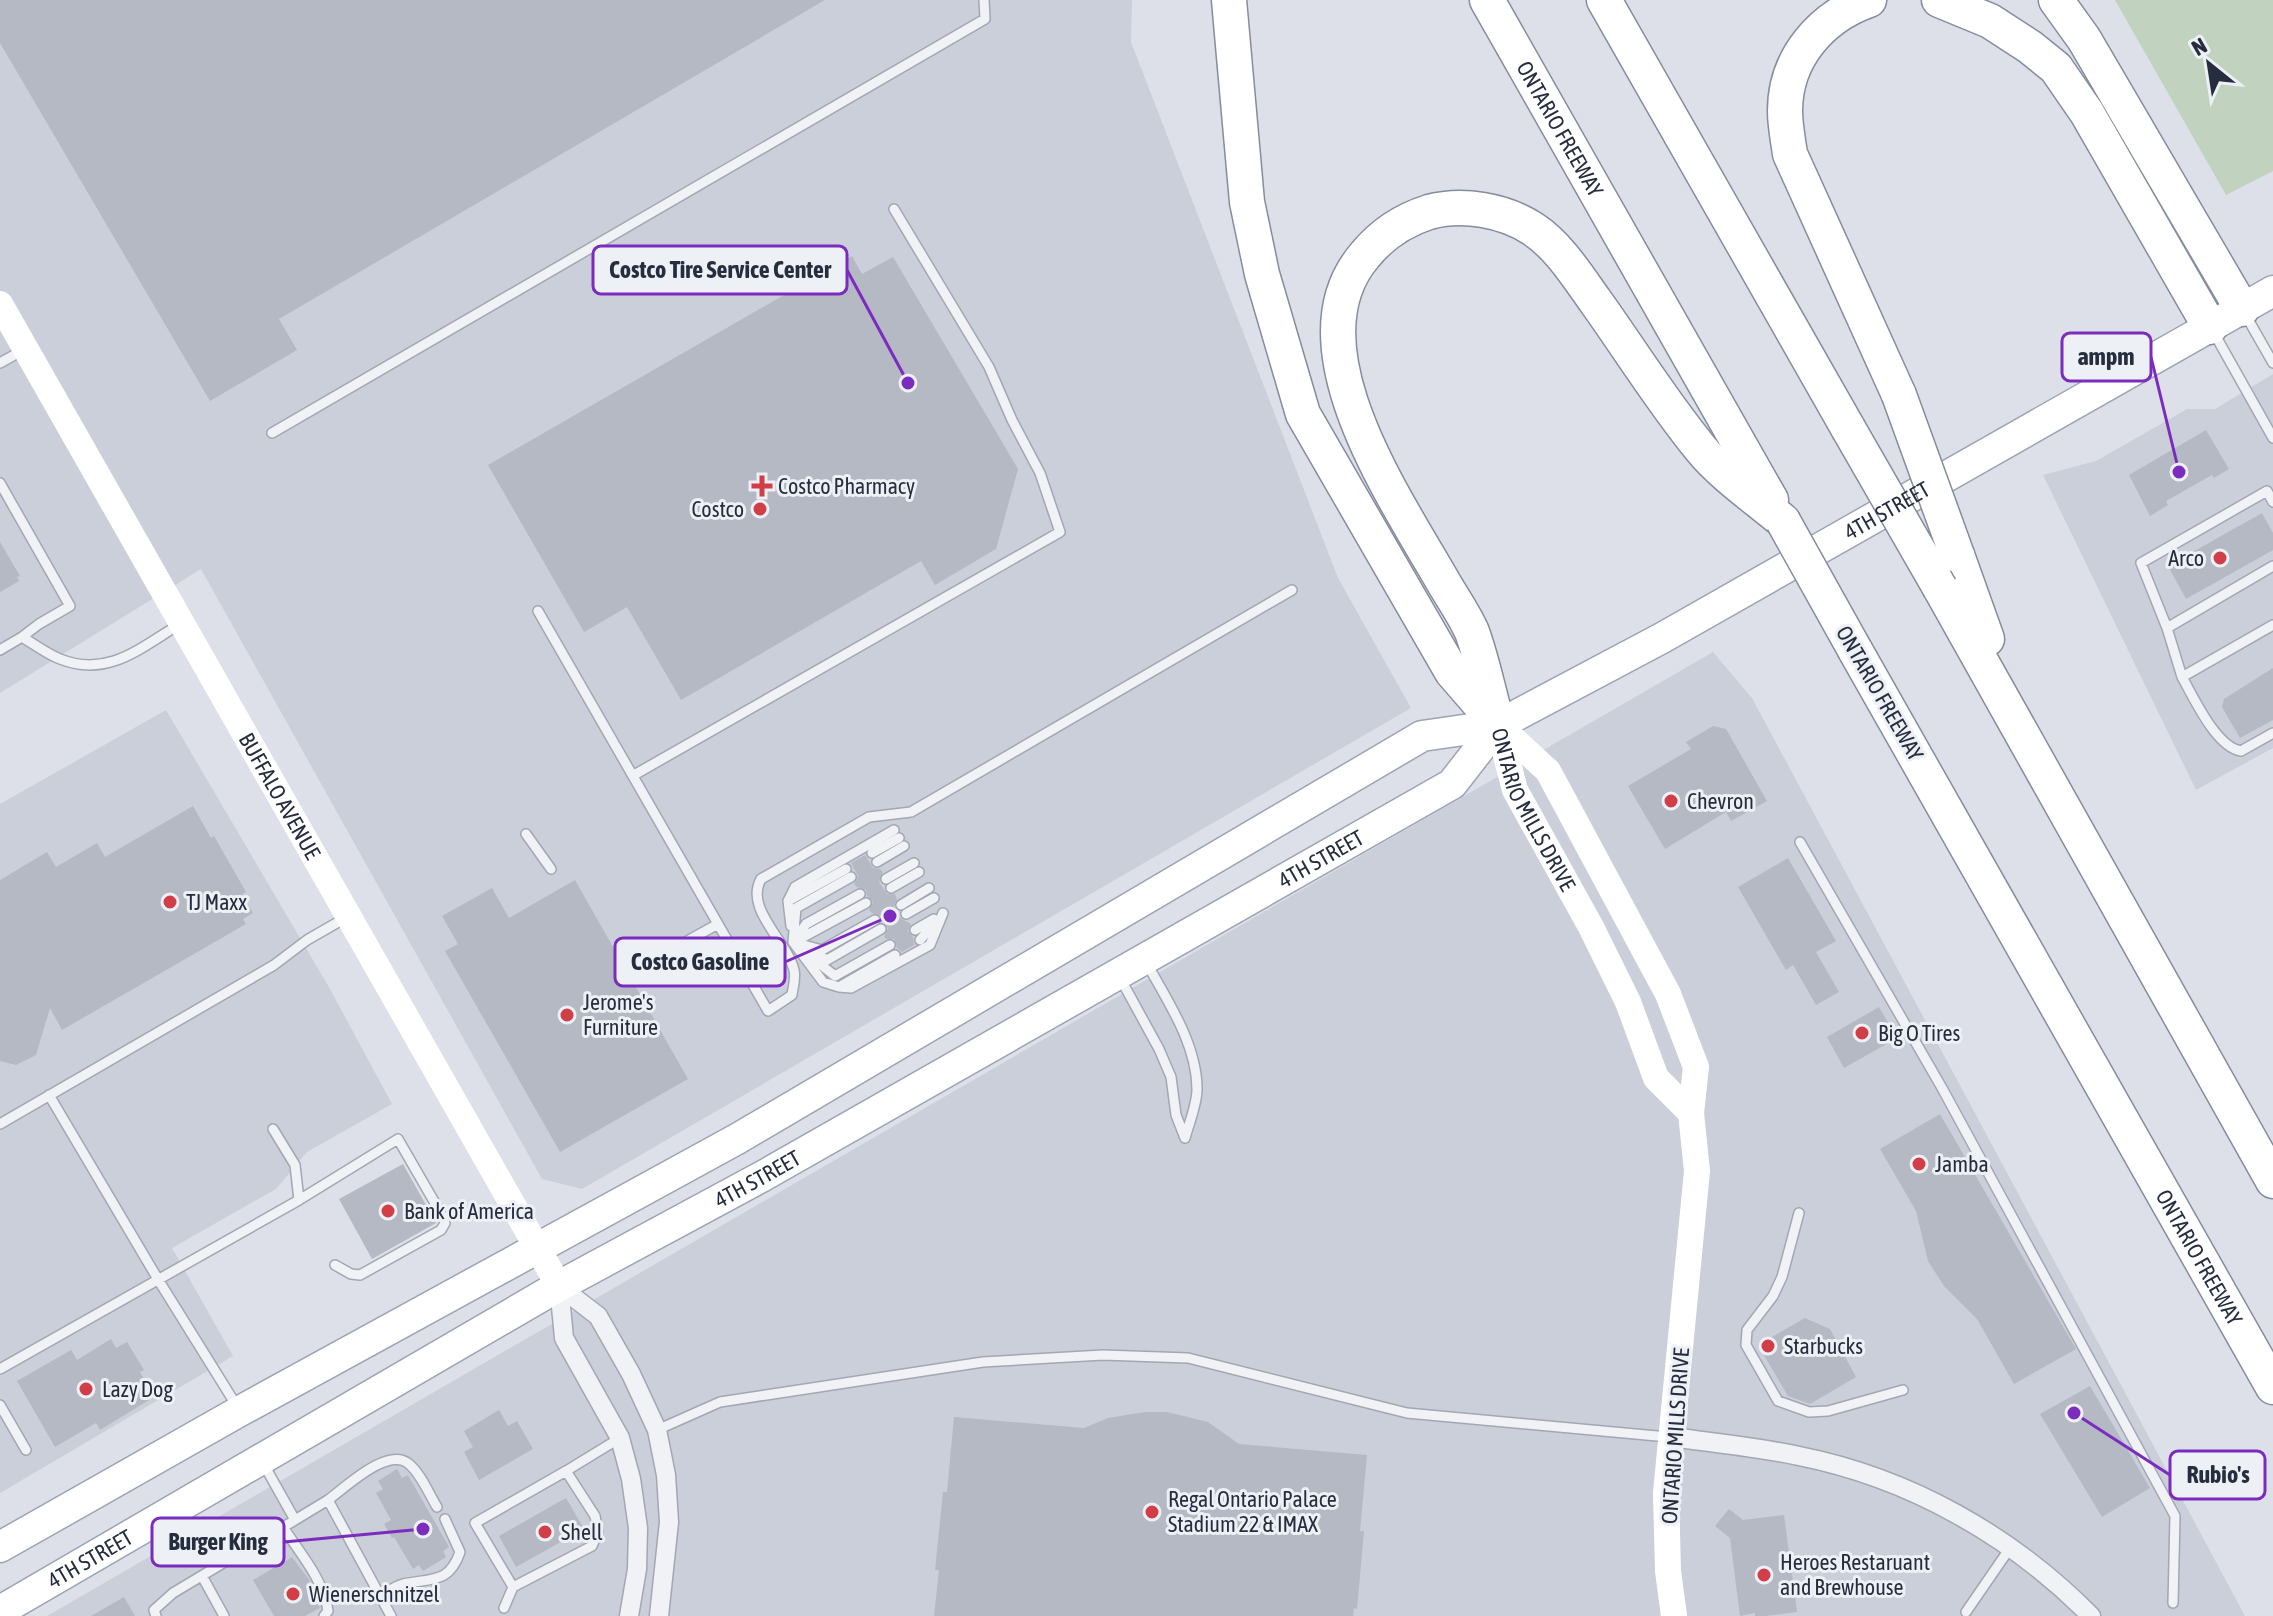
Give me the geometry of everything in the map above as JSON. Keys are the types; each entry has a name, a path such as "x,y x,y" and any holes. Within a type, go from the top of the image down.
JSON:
{"highway":[{"path":"1229,0 1247,202 1262,274 1303,414 1452,672 1498,725"},
{"name":"ONTARIO FREEWAY","path":"1487,0 1748,478 1783,521 2273,1387"},
{"path":"1604,0 1940,588 2273,1181"},
{"path":"1869,0 1852,6 1826,23 1810,39 1788,80 1784,112 1790,154 1899,395 2022,733"},
{"path":"1939,0 1990,21 2056,68 2087,113 2210,327"},
{"path":"2056,0 2098,63 2242,309"},
{"path":"1498,725 1471,632 1386,481 1359,425 1341,365 1337,324 1343,287 1374,243 1409,218 1437,210 1466,207 1501,214 1534,229 1581,281 1703,451 1748,478"}],"main road":[{"name":"4TH STREET","path":"0,1547 814,1095 1422,736 1498,725 1676,630 2273,291"},
{"name":"4TH STREET","path":"0,1611 559,1286 777,1169 1452,784 1498,725"}],"street":[{"name":"BUFFALO AVENUE","path":"0,304 559,1286"},
{"name":"ONTARIO MILLS DRIVE","path":"1498,725 1515,790 1604,952 1628,1002 1656,1078 1691,1113"},
{"name":"ONTARIO MILLS DRIVE","path":"1498,725 1548,771 1668,994 1696,1067 1691,1113 1697,1171 1666,1493 1668,1571 1674,1616"},
{"path":"559,1286 598,1316 631,1374 657,1430 666,1475 669,1522 659,1616"},
{"path":"559,1286 564,1338 620,1438 631,1479 638,1528 637,1569 629,1616"},
{"path":"1672,1437 1800,1456 1879,1477 1951,1510 2010,1548 2036,1566 2091,1616"}],"lane":[{"path":"272,433 985,19 984,0"},
{"path":"634,775 1060,532 1040,473 989,367 894,209"},
{"path":"2242,309 2273,363"},
{"path":"2210,327 2273,438"},
{"path":"0,363 25,349"},
{"path":"0,483 70,606 0,650"},
{"path":"2273,502 2267,491 2141,563 2167,628 2182,677 2212,730 2232,750 2241,751 2273,733"},
{"path":"2167,628 2273,566"},
{"path":"538,611 768,1011 792,995 794,969 757,901 756,888 761,879 869,817 911,812 1292,590"},
{"path":"22,637 60,659 94,667 120,659 180,624"},
{"path":"2182,677 2273,625"},
{"path":"526,834 551,869"},
{"path":"874,858 899,838 795,887 788,901 793,942 823,982 851,988 930,945 943,913"},
{"path":"1800,842 1942,1088 2175,1516 2173,1603"},
{"path":"889,884 916,868"},
{"path":"788,901 848,873 796,908 793,942"},
{"path":"903,910 931,893"},
{"path":"793,942 806,924 860,894"},
{"path":"783,948 866,903"},
{"path":"915,930 943,913"},
{"path":"920,940 943,913"},
{"path":"0,1124 262,972 307,940 347,917"},
{"path":"662,955 718,924"},
{"path":"793,942 822,950 878,924"},
{"path":"793,942 835,976 890,945"},
{"path":"839,987 895,955"},
{"path":"1117,973 1171,1077 1176,1115 1185,1138 1197,1090 1193,1061 1183,1033 1144,958"},
{"path":"49,1095 240,1411"},
{"path":"273,1129 295,1165 299,1200"},
{"path":"0,1369 159,1281 398,1139 445,1223 441,1230 367,1273 351,1274 335,1265"},
{"path":"1799,1213 1782,1277 1773,1296 1747,1330 1746,1345 1778,1401 1809,1412 1828,1411 1903,1390"},
{"path":"657,1430 720,1402 983,1362 1103,1355 1188,1358 1407,1413 1672,1437"},
{"path":"0,1405 26,1450"},
{"path":"513,1587 475,1523 620,1438"},
{"path":"156,1616 154,1610 173,1593 328,1500 388,1459 402,1459 412,1466 437,1507"},
{"path":"262,1460 295,1520"},
{"path":"504,1608 513,1587 592,1546 598,1532 595,1516 566,1471"},
{"path":"328,1500 391,1616"},
{"path":"380,1596 399,1585 446,1575 455,1567 460,1552 445,1519"},
{"path":"283,1527 319,1582 327,1604 328,1611 324,1616"},
{"path":"1966,1612 2010,1548"},
{"path":"202,1576 224,1616"}],"shaded area":[{"path":"0,0 1132,0 1131,42 1338,578 1411,708 582,1189 542,1179 201,569 0,693"},
{"path":"2273,374 2273,748 2196,790 2043,475 2096,461 2187,409 2215,409"},
{"path":"1713,652 1752,698 2245,1616 47,1616"},
{"path":"166,710 330,989 392,1104 307,1152 276,1189 172,1248 233,1356 0,1493 0,804"}],"green space":[{"path":"2115,0 2273,0 2273,171 2226,195"}],"building":[{"path":"0,0 825,0 279,319 297,350 210,401 0,43"},
{"name":"Costco","path":"852,256 862,274 893,257 1018,469 996,549 935,585 921,561 681,700 627,607 584,632 488,465"},
{"path":"2206,430 2229,469 2166,501 2168,505 2150,516 2129,475"},
{"name":"Arco","path":"2262,513 2273,533 2273,550 2186,599 2168,566"},
{"path":"0,542 20,576 17,577 19,581 0,592"},
{"path":"2273,668 2273,720 2240,738 2222,707 2224,699"},
{"path":"1713,726 1726,729 1767,801 1731,821 1726,812 1665,849 1628,786 1691,749 1686,742"},
{"path":"193,806 246,892 242,894 253,913 243,919 246,924 62,1030 50,1008 36,1055 16,1065 0,1061 0,880 47,852 56,867 97,843 105,857"},
{"path":"865,855 873,868 883,872 879,882 887,894 895,894 897,899 894,906 900,918 911,924 908,931 914,945 902,952 894,939 884,936 888,928 881,916 869,910 873,902 866,890 854,884 858,876 851,863"},
{"path":"1788,858 1836,941 1816,952 1839,992 1816,1005 1793,965 1786,970 1738,887"},
{"name":"Jerome's Furniture","path":"575,880 688,1079 560,1152 445,951 458,944 442,916 492,888 509,918"},
{"path":"1879,1007 1897,1038 1844,1068 1827,1037"},
{"path":"1940,1114 2076,1349 2014,1384 1977,1319 1944,1286 1928,1261 1916,1211 1880,1149"},
{"name":"Bank of America","path":"403,1164 436,1223 372,1259 339,1199"},
{"path":"1805,1318 1830,1329 1856,1377 1810,1404 1788,1396 1758,1345"},
{"name":"Lazy Dog","path":"111,1339 116,1348 127,1342 144,1370 140,1372 154,1397 100,1430 96,1423 55,1447 17,1381 71,1350 77,1360"},
{"path":"2090,1386 2150,1488 2102,1517 2040,1414"},
{"path":"499,1410 508,1426 517,1421 533,1449 479,1480 464,1452 473,1447 464,1431"},
{"name":"Regal Ontario Palace Stadium 22 & IMAX","path":"1167,1412 1208,1422 1239,1444 1367,1455 1360,1531 1364,1531 1357,1609 1354,1608 1353,1616 934,1616 939,1570 935,1570 954,1417 1084,1428 1108,1418"},
{"path":"397,1469 402,1478 408,1475 449,1547 443,1551 446,1557 423,1571 419,1565 413,1569 392,1538 384,1524 391,1520 376,1493 383,1489 378,1481"},
{"path":"566,1498 584,1529 516,1567 499,1536"},
{"name":"Heroes Restaruant and Brewhouse","path":"1729,1509 1743,1520 1784,1515 1797,1612 1740,1616 1730,1538 1715,1526"},
{"path":"292,1557 310,1581 307,1584 320,1608 305,1616 274,1616 253,1580"},
{"path":"124,1597 135,1616 91,1616"}],"place":[{"name":"Costco Tire Service Center","path":"908,383"},
{"name":"ampm","path":"2179,472"},
{"name":"Costco Pharmacy","path":"762,486"},
{"name":"Costco","path":"760,509"},
{"name":"Arco","path":"2220,558"},
{"name":"Chevron","path":"1671,801"},
{"name":"TJ Maxx","path":"170,902"},
{"name":"Costco Gasoline","path":"890,916"},
{"name":"Jerome's Furniture","path":"567,1015"},
{"name":"Big O Tires","path":"1862,1033"},
{"name":"Jamba","path":"1919,1164"},
{"name":"Bank of America","path":"388,1211"},
{"name":"Starbucks","path":"1768,1346"},
{"name":"Lazy Dog","path":"86,1389"},
{"name":"Rubio's","path":"2074,1413"},
{"name":"Regal Ontario Palace Stadium 22 & IMAX","path":"1152,1512"},
{"name":"Burger King","path":"423,1529"},
{"name":"Shell","path":"545,1532"},
{"name":"Heroes Restaruant and Brewhouse","path":"1764,1575"},
{"name":"Wienerschnitzel","path":"293,1594"}]}
